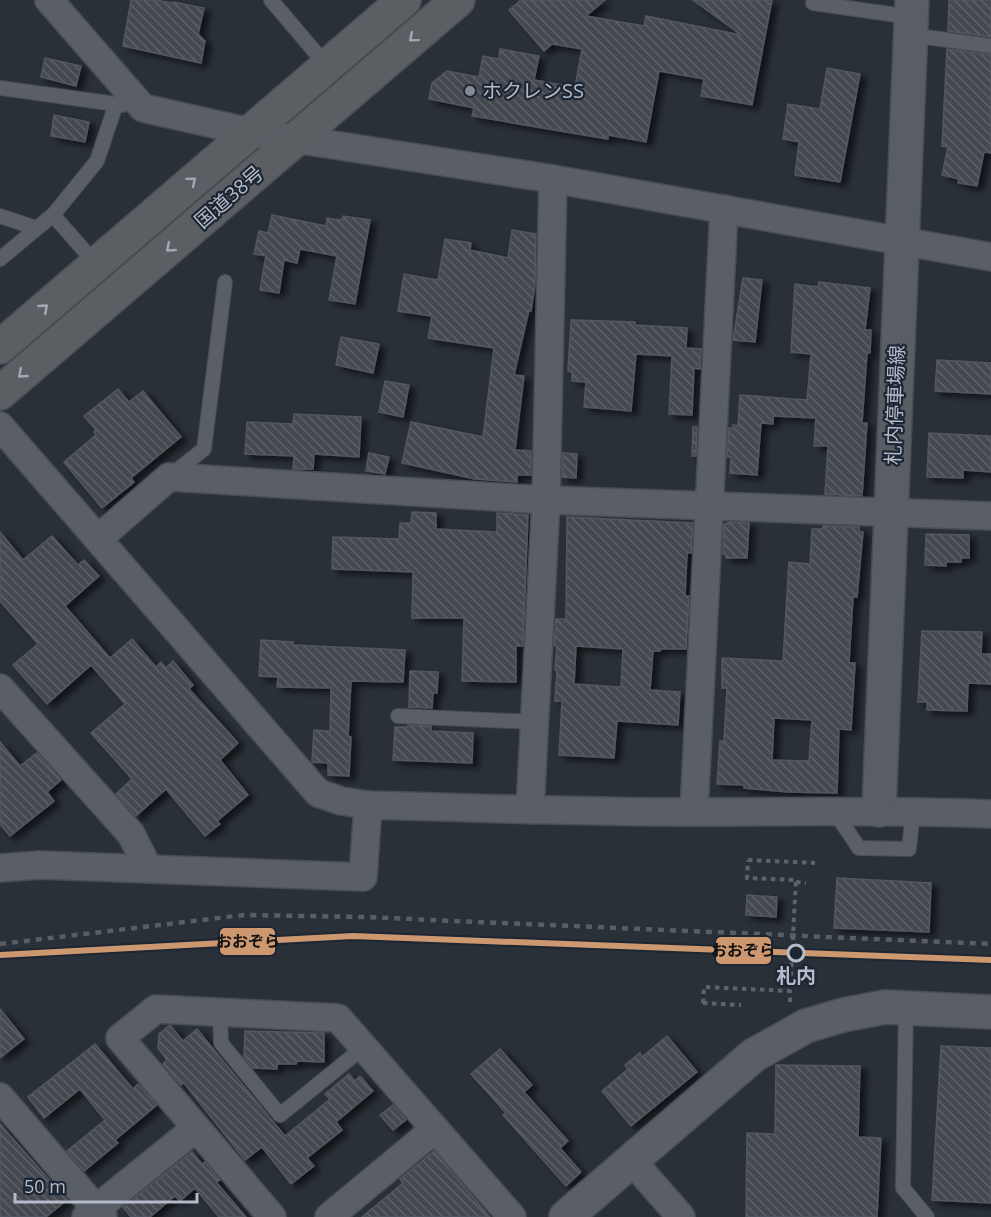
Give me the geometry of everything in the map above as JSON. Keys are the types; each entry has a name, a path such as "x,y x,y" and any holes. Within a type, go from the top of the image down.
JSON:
{"highway":[{"name":"国道38号","path":"0,347 404,0"},
{"name":"国道38号","path":"0,393 458,0"}],"main road":[{"name":"札内停車場線","path":"879,810 912,17"}],"street":[{"path":"56,3 143,108 250,132 553,179 991,257"},
{"path":"530,810 546,500 553,179"},
{"path":"694,812 724,209"},
{"path":"0,426 318,792 341,801 368,805 530,810 694,812 879,810 991,814"},
{"path":"99,538 169,477 546,500 991,516"},
{"path":"0,688 132,834 148,868"},
{"path":"0,868 40,865 363,877 368,805"},
{"path":"566,1217 754,1054 806,1026 843,1015 885,1007 991,1012"},
{"path":"272,1217 120,1038 156,1009 338,1018 512,1217"},
{"path":"0,1096 95,1214 195,1128"},
{"path":"329,1217 435,1128"},
{"path":"632,1161 681,1217"}],"lane":[{"path":"271,0 327,66"},
{"path":"813,3 912,17 991,46"},
{"path":"0,88 143,108"},
{"path":"0,259 52,215 97,161 116,104"},
{"path":"52,215 96,264"},
{"path":"0,216 36,228"},
{"path":"169,477 204,449 225,282"},
{"path":"398,716 535,722"},
{"path":"834,811 859,848 889,849 909,849 913,811"},
{"path":"906,1008 903,1188 927,1217"},
{"path":"220,1012 221,1043 280,1115 364,1047"}],"path":[{"path":"806,883 796,882 796,880 747,878 748,860 815,863"},
{"path":"741,1005 703,1003 704,987 790,991 796,882"}],"building":[{"path":"131,0 155,0 204,8 198,34 205,41 201,63 123,46"},
{"path":"521,0 605,0 586,16 644,26 646,16 741,35 693,0 772,0 752,105 701,96 704,79 659,71 646,142 608,135 608,139 472,116 474,108 429,99 432,83 447,71 479,77 483,56 499,59 500,49 539,56 534,80 575,87 582,49 552,44 544,51 509,10"},
{"path":"949,0 991,0 991,37 948,31"},
{"path":"947,49 991,55 991,153 984,152 977,186 958,183 959,179 942,175 948,147 942,146"},
{"path":"45,58 81,66 76,86 41,77"},
{"path":"827,68 860,74 840,182 795,175 799,142 783,139 788,104 820,109"},
{"path":"54,115 89,122 85,142 51,136"},
{"path":"272,215 326,226 327,218 342,220 343,216 370,220 355,304 329,300 337,256 300,249 297,263 284,260 279,293 260,290 266,256 254,254 259,231 268,233"},
{"path":"512,230 536,234 535,285 531,311 529,310 514,375 524,376 515,450 531,451 531,475 517,475 517,482 475,479 402,463 411,422 483,437 494,348 428,338 432,316 398,311 404,274 438,280 445,239 471,243 470,250 508,258"},
{"path":"743,278 762,280 755,342 733,340"},
{"path":"819,282 870,288 865,330 871,330 862,423 867,423 862,496 825,494 828,446 814,446 816,418 773,416 773,424 761,423 757,475 730,473 731,457 727,457 729,428 733,428 733,425 738,426 740,395 807,400 811,354 791,352 795,284 818,287"},
{"path":"571,320 635,322 635,325 687,328 686,348 701,349 700,369 694,368 692,415 669,414 672,356 636,354 631,411 584,407 586,382 572,381 572,372 568,371"},
{"path":"341,337 379,344 373,373 336,365"},
{"path":"937,360 991,363 991,394 935,391"},
{"path":"385,381 409,385 403,417 379,412"},
{"path":"118,389 129,402 143,391 181,437 131,478 134,482 102,508 64,462 96,435 94,432 96,430 84,416"},
{"path":"294,414 361,417 359,457 314,454 313,469 293,469 294,456 245,454 247,422 293,424"},
{"path":"693,427 697,427 696,456 692,456"},
{"path":"929,433 991,436 991,472 963,470 963,478 927,477"},
{"path":"369,453 389,457 385,474 366,471"},
{"path":"563,453 577,454 576,478 562,477"},
{"path":"412,512 436,513 436,529 497,532 497,513 528,515 523,646 516,646 516,682 462,681 464,618 412,618 413,572 332,569 333,537 399,539 400,523 411,523"},
{"path":"567,517 693,523 691,553 687,553 685,596 689,596 686,649 653,651 650,690 680,692 678,725 617,721 614,758 559,755 562,701 555,701 557,646 554,646 556,619 566,619","holes":["576,646 623,649 621,687 574,684"]},
{"path":"728,522 749,523 747,558 726,558 726,554 723,554 724,524"},
{"path":"823,526 859,527 859,531 863,532 857,597 853,597 849,663 855,663 851,730 839,729 837,793 788,792 744,788 744,785 717,784 720,741 724,741 727,688 722,688 722,658 783,661 789,562 810,564 812,529 822,529","holes":["774,718 812,720 809,761 772,760"]},
{"path":"0,532 23,560 52,536 78,565 84,560 99,576 65,606 110,658 132,639 156,667 161,662 166,668 173,661 193,685 189,689 238,743 220,760 248,795 217,821 220,824 205,836 166,789 136,816 116,794 132,779 91,733 125,704 91,665 47,704 13,665 38,644 0,601"},
{"path":"926,534 969,535 969,558 961,558 961,562 946,562 946,566 925,565"},
{"path":"922,631 982,632 981,654 991,654 991,684 968,683 967,711 927,710 927,702 918,702"},
{"path":"261,640 293,642 293,645 405,650 403,682 351,681 348,736 351,737 349,776 328,775 328,763 312,762 314,730 330,731 331,688 277,687 278,677 259,676"},
{"path":"410,671 438,672 437,693 433,693 432,708 409,707"},
{"path":"408,725 431,726 431,731 473,733 472,763 393,760 395,727 408,727"},
{"path":"0,742 20,766 37,753 61,780 47,792 54,801 10,836 0,824"},
{"path":"837,878 931,883 929,932 834,928"},
{"path":"747,895 777,897 776,917 746,915"},
{"path":"0,1009 24,1039 0,1058"},
{"path":"170,1025 183,1041 197,1029 285,1136 330,1099 325,1094 349,1074 355,1081 360,1076 373,1091 336,1122 342,1130 307,1158 314,1166 291,1184 262,1147 245,1160 184,1083 181,1085 163,1064 167,1060 158,1048 159,1034"},
{"path":"245,1031 324,1033 324,1062 297,1061 296,1064 277,1064 277,1069 253,1068 244,1057"},
{"path":"667,1036 697,1072 631,1126 602,1091 628,1069 625,1065 640,1053 642,1057"},
{"path":"95,1044 133,1089 138,1084 157,1105 115,1140 118,1143 84,1171 67,1151 105,1120 80,1089 44,1118 28,1097"},
{"path":"941,1046 991,1048 991,1203 932,1200"},
{"path":"500,1049 532,1085 524,1092 568,1141 560,1148 581,1172 566,1186 503,1115 506,1113 471,1074"},
{"path":"776,1065 860,1066 858,1137 881,1138 877,1217 746,1217 747,1133 775,1134"},
{"path":"393,1105 406,1120 393,1130 380,1115"},
{"path":"0,1124 67,1200 46,1217 0,1217"},
{"path":"434,1151 490,1217 362,1217 403,1183 400,1179"},
{"path":"192,1152 202,1164 205,1162 220,1180 216,1182 246,1217 219,1217 195,1188 180,1201 175,1196 150,1217 131,1217 123,1207"}],"railway":[{"path":"0,944 244,915 363,917 991,944"}],"transit line":[{"name":"おおぞら","path":"0,955 353,936 991,960"}],"place":[{"name":"ホクレンSS","path":"470,91"},
{"name":"札内","path":"796,953"}]}
